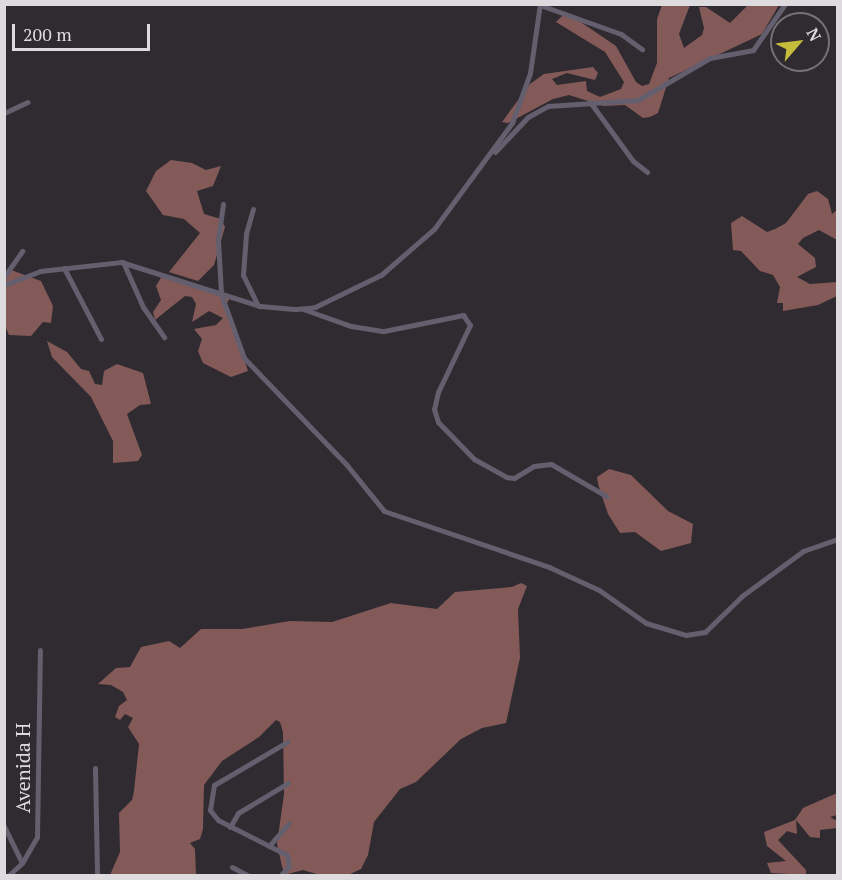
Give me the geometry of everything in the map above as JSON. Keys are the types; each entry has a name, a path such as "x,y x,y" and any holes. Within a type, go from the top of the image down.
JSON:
{"street":[{"path":"4,285 40,271 123,262 185,285 258,306 315,307 392,267 434,229 471,176 536,111 590,102 638,100 703,60 748,53 756,47 784,4"},
{"path":"489,157 522,99 539,26 540,5 621,34 642,49"},
{"path":"4,113 28,102"},
{"path":"590,102 633,161 647,172"},
{"path":"223,204 218,240 221,294 248,364 346,464 380,508 567,574 599,590 659,629 686,635 705,632 730,606 790,559 816,543 837,539"},
{"path":"253,208 246,234 243,275 258,306"},
{"path":"4,277 22,251"},
{"path":"123,262 143,307 164,337"},
{"path":"64,268 101,339"},
{"path":"302,308 351,326 384,331 463,315 470,325 438,392 434,409 438,422 474,459 506,477 514,478 534,466 551,464 606,496"},
{"name":"Avenida H","path":"8,876 22,863 37,837 40,650"},
{"path":"280,876 288,868 289,858 230,827 212,813 213,787 287,742"},
{"path":"95,768 97,876"},
{"path":"230,827 238,813 288,783"},
{"path":"269,846 289,823"},
{"path":"4,826 22,863"},
{"path":"232,867 249,876"}],"shaded area":[{"path":"662,5 690,5 679,34 684,48 702,35 704,28 699,7 706,7 730,23 748,5 779,5 775,12 770,12 770,20 762,34 669,78 658,113 650,117 643,118 625,105 604,106 569,95 553,99 508,123 502,122 530,84 544,74 593,67 598,73 595,80 567,73 552,79 557,85 586,81 587,91 600,97 621,89 624,82 605,52 556,22 566,12 616,46 636,82 642,86 649,84 657,63 657,19"},
{"path":"171,160 192,163 206,170 221,166 213,186 197,191 204,214 221,219 225,227 214,265 198,281 169,272 200,233 184,219 163,215 146,191 156,171"},
{"path":"817,191 828,199 832,214 837,210 837,240 819,230 803,238 798,244 815,258 816,267 797,277 810,284 837,282 837,296 818,305 783,311 783,303 777,303 780,287 773,275 760,271 741,251 733,250 731,223 742,216 767,232 786,223 808,194"},
{"path":"11,270 41,281 53,306 51,323 43,322 31,336 9,335 5,326 5,277"},
{"path":"162,276 231,296 227,303 248,371 231,377 203,363 198,351 202,339 194,329 216,325 223,318 209,311 192,322 196,304 192,297 185,296 155,320 153,312 161,300 156,286"},
{"path":"47,341 67,352 81,369 89,371 95,384 102,385 104,371 117,364 143,373 151,404 140,405 127,414 142,455 138,461 113,463 113,441 91,397 52,357"},
{"path":"609,469 631,475 668,511 693,524 691,543 661,551 635,532 620,533 608,514 598,484 597,477"},
{"path":"521,583 527,586 518,609 520,658 506,723 482,728 461,739 416,782 400,789 374,822 368,855 361,869 348,875 320,875 303,870 284,875 277,844 284,794 283,732 280,722 276,720 259,737 222,761 204,785 203,829 200,839 190,843 195,849 196,875 110,875 120,852 119,813 132,800 134,791 139,744 128,727 133,718 125,714 120,720 115,717 119,706 127,700 123,692 111,685 98,684 116,668 130,667 141,647 169,641 180,648 201,629 242,629 290,621 332,622 391,603 437,609 455,592 512,587"},
{"path":"837,793 837,815 830,817 837,821 837,828 820,830 820,838 810,837 796,820 797,834 787,831 778,840 806,870 806,875 771,873 767,863 786,861 767,846 764,832 795,820 803,808"}]}
